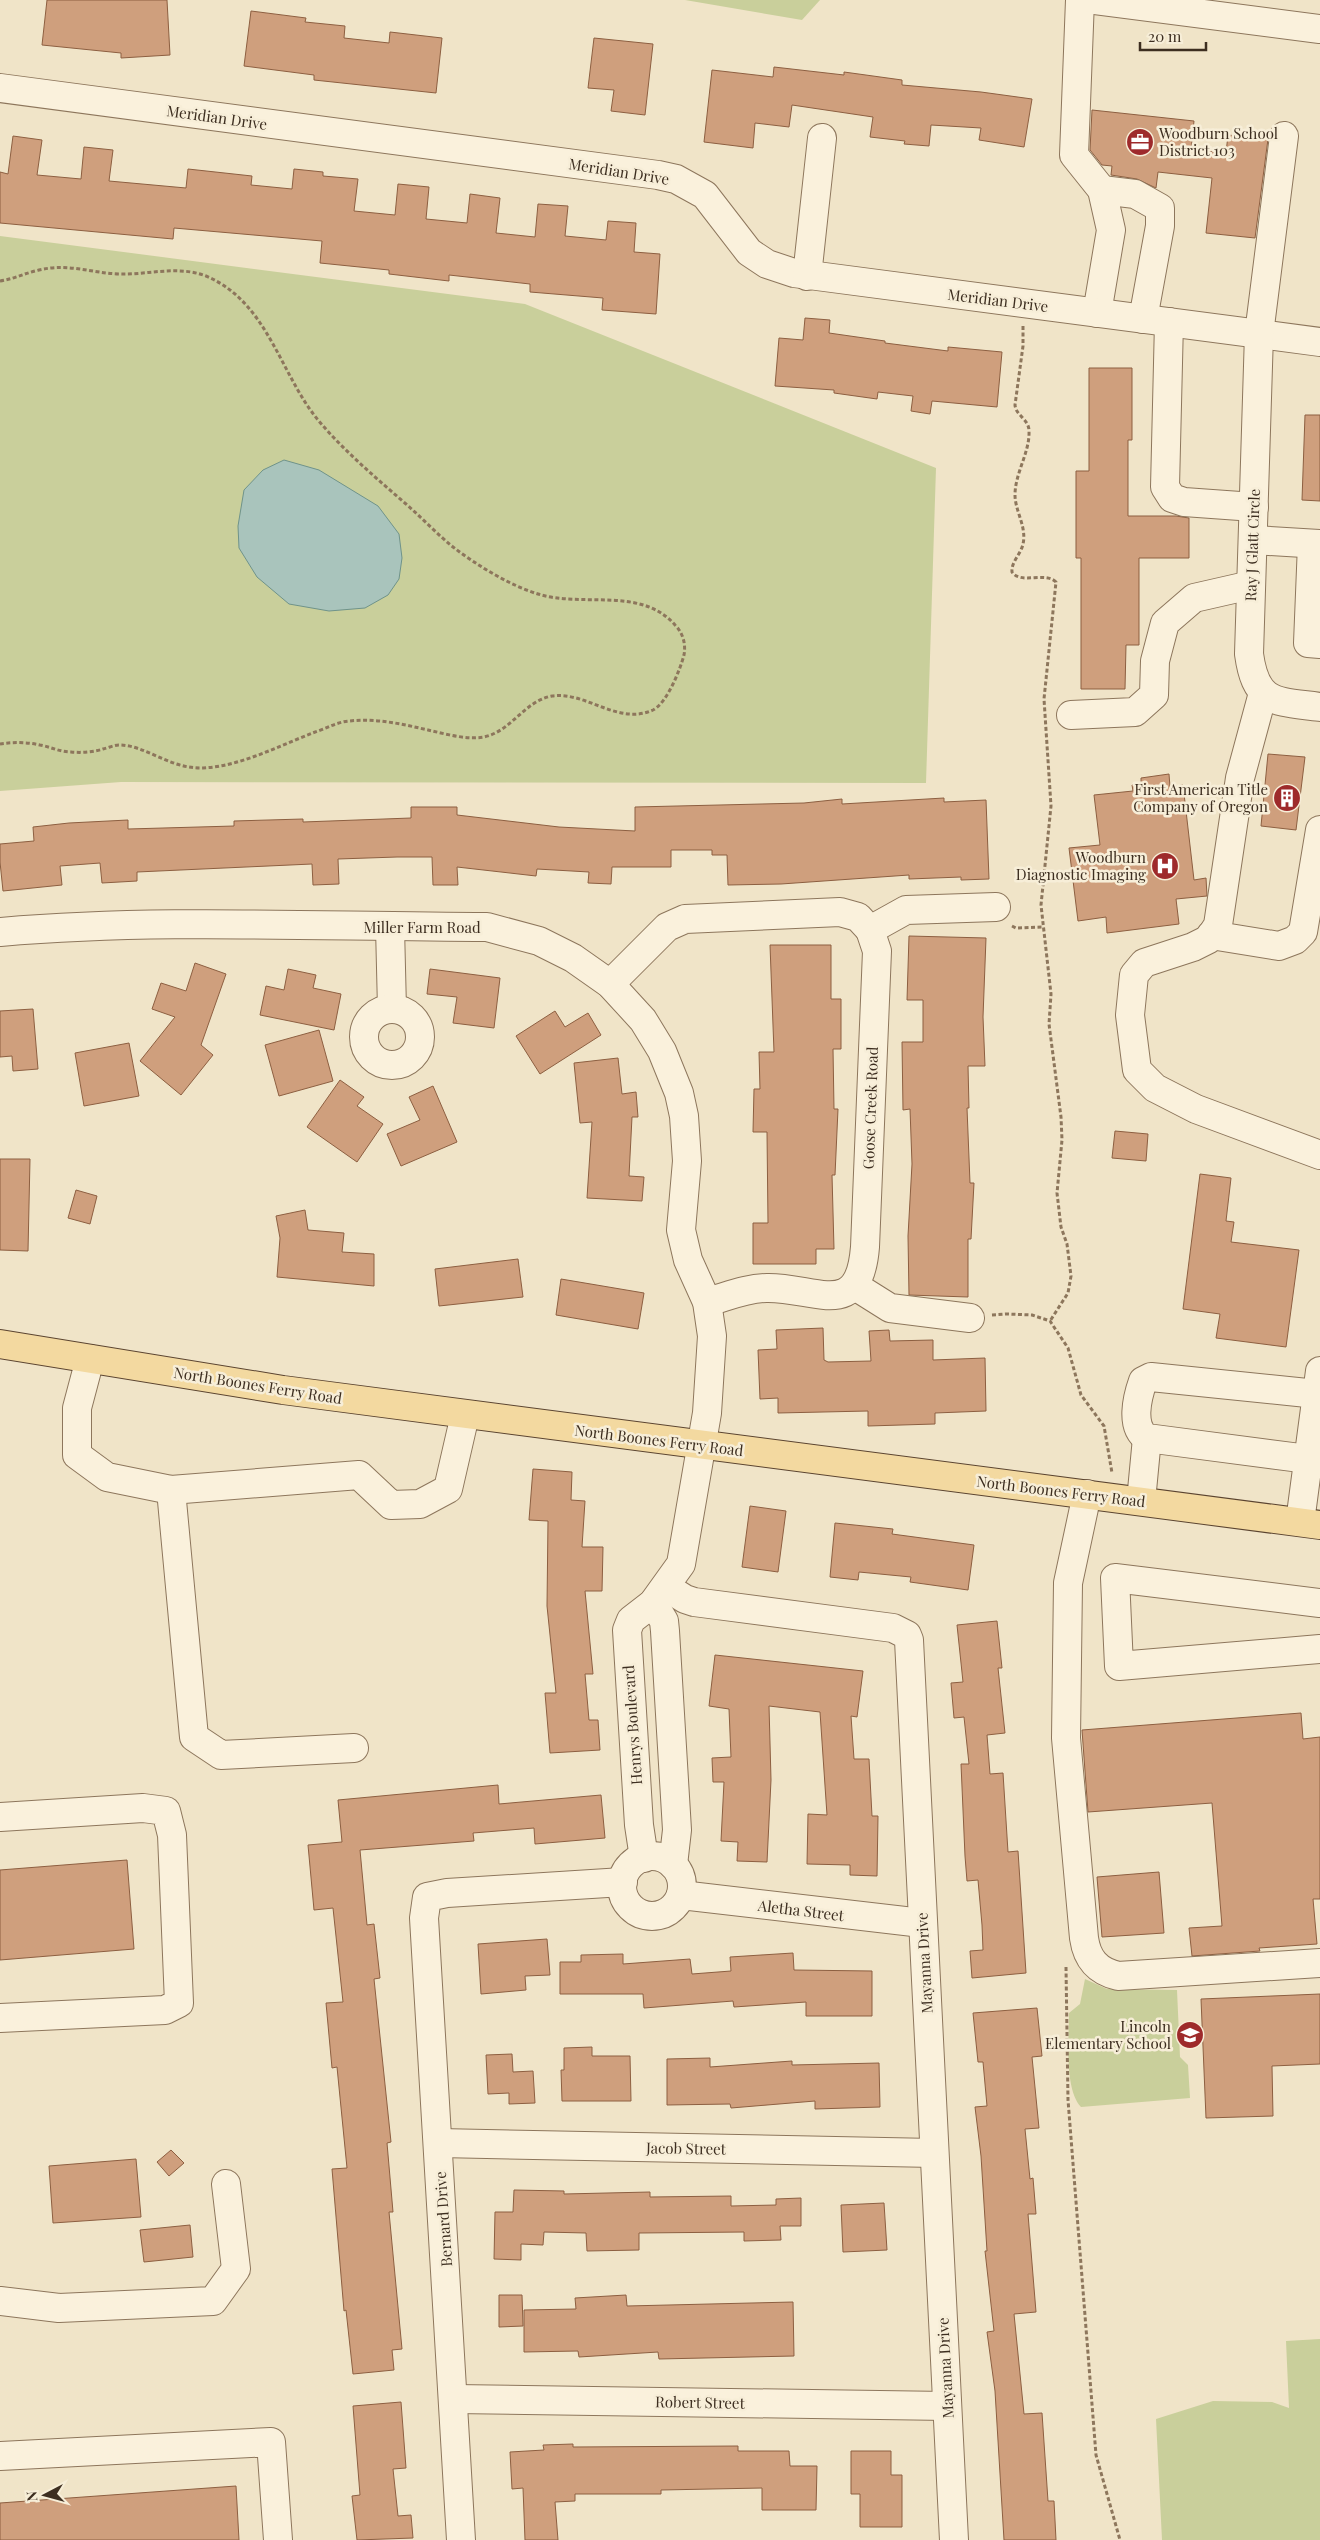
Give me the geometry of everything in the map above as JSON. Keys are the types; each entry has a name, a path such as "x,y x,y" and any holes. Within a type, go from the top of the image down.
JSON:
{"main road":[{"name":"North Boones Ferry Road","path":"0,1344 283,1390 465,1415 1310,1523"}],"street":[{"path":"1080,0 1074,155 1102,190 1110,230 1091,312"},
{"path":"1095,0 1320,29"},
{"name":"Meridian Drive","path":"0,88 658,175 676,179 704,195 724,218 736,239 759,260 807,276 1320,342"},
{"name":"Ray J Glatt Circle","path":"1263,693 1255,681 1249,654 1259,334 1284,136"},
{"path":"807,276 822,138"},
{"path":"1102,190 1135,194 1160,208 1156,321 1165,487 1172,498 1184,502 1254,506"},
{"path":"1253,540 1316,544 1308,643 1320,644"},
{"path":"1071,715 1135,712 1154,696 1155,661 1165,623 1194,598 1251,585"},
{"path":"1320,707 1277,701 1263,693 1240,778 1218,925 1209,939 1193,947 1144,962 1134,975 1130,1015 1137,1070 1155,1088 1196,1109 1320,1155"},
{"path":"1211,935 1279,946 1295,940 1303,932 1320,830"},
{"path":"610,984 667,927 685,919 840,912 858,918 870,930 906,910 996,907"},
{"name":"Miller Farm Road","path":"0,932 58,927 158,925 487,927 539,941 573,958 610,984 643,1020 662,1051 679,1093 687,1161 681,1230 688,1260 707,1302 712,1350 702,1445"},
{"path":"390,927 392,1009"},
{"name":"Goose Creek Road","path":"856,1286 863,1265 865,1247 877,951 870,930"},
{"path":"707,1302 764,1288 825,1295 840,1294 856,1286 890,1308 970,1318"},
{"path":"90,1358 77,1408 77,1455 107,1477 171,1490 359,1475 392,1505 420,1504 448,1489 465,1415"},
{"path":"1308,1459 1148,1438 1141,1434 1136,1413 1138,1394 1143,1381 1151,1377 1318,1383 1308,1459 1310,1523"},
{"path":"1128,1500 1148,1438"},
{"name":"Henrys Boulevard","path":"644,1858 639,1825 627,1630 631,1620 660,1595 681,1564 702,1445"},
{"path":"171,1490 194,1737 221,1755 354,1748"},
{"path":"1088,1494 1068,1583 1066,1738 1084,1938 1090,1959 1097,1967 1118,1976 1320,1963"},
{"path":"1320,1603 1115,1578 1119,1666 1320,1649"},
{"path":"660,1595 665,1631 677,1830 673,1865 682,1884 681,1895 669,1911 659,1916 642,1915 629,1906 624,1897 622,1882 629,1867 644,1858 656,1857 673,1865"},
{"name":"Mayanna Drive","path":"660,1595 694,1602 893,1628 907,1635 911,1648 922,1923 954,2540"},
{"path":"0,1816 143,1808 166,1811 172,1834 179,2003 165,2010 0,2018"},
{"name":"Bernard Drive","path":"461,2540 424,1918 427,1897 441,1894 622,1882"},
{"name":"Aletha Street","path":"681,1895 922,1923"},
{"name":"Jacob Street","path":"438,2143 934,2153"},
{"path":"0,2301 60,2308 213,2302 236,2269 226,2184"},
{"name":"Robert Street","path":"454,2398 947,2406"},
{"path":"0,2456 271,2442 278,2540"}],"path":[{"path":"0,281 38,270 62,267 89,268 118,274 183,270 208,277 236,294 252,312 271,338 316,417 362,467 453,547 512,583 537,594 562,600 610,601 652,608 665,616 679,629 684,642 684,653 665,700 657,708 644,713 626,714 563,695 546,697 536,702 511,724 496,734 480,738 450,735 389,721 353,720 338,723 261,753 219,766 196,768 174,764 145,752 117,744 102,750 73,752 35,743 0,744"},
{"path":"1022,303 1024,346 1015,405 1016,411 1026,420 1029,430 1015,496 1020,514 1023,544 1012,567 1015,576 1051,577 1056,582 1044,699 1051,806 1041,888 1043,927 1051,994 1049,1024 1062,1117 1057,1193 1061,1227 1067,1244 1071,1276 1068,1293 1050,1321"},
{"path":"1016,928 1043,927"},
{"path":"1006,1314 1042,1317 1050,1321 1068,1348 1081,1395 1104,1426 1128,1500"},
{"path":"1066,1964 1068,2100 1096,2454 1120,2540"}],"green space":[{"path":"685,0 820,0 802,20"},
{"path":"0,236 525,304 936,468 926,783 121,782 0,791"},
{"path":"1085,1979 1107,1989 1177,1990 1180,2057 1188,2065 1190,2098 1081,2107 1072,2088 1070,2076 1068,2049 1069,2013 1080,2004"},
{"path":"1320,2339 1320,2540 1162,2540 1156,2419 1213,2401 1272,2402 1289,2408 1286,2341"}],"water":[{"path":"284,460 319,470 378,506 399,534 402,558 399,579 388,595 365,608 329,611 289,604 257,577 239,548 238,526 244,490 263,470"}],"building":[{"path":"47,0 167,0 170,55 121,58 121,53 42,45"},
{"path":"251,11 306,18 305,22 345,26 344,38 389,43 390,32 442,38 436,93 314,80 314,75 244,66"},
{"path":"594,38 653,44 645,115 611,111 614,90 588,88"},
{"path":"774,67 844,75 844,72 902,80 902,85 1032,99 1024,147 979,140 981,128 931,125 929,146 904,144 905,141 870,137 873,117 792,105 789,127 755,123 753,148 704,142 712,70 773,77"},
{"path":"1092,110 1194,121 1191,150 1226,153 1228,135 1268,139 1255,238 1206,233 1212,178 1158,172 1156,188 1137,179 1111,175 1112,166 1102,165 1090,150"},
{"path":"13,136 42,140 37,175 81,179 84,147 113,150 109,181 186,188 188,169 252,176 251,185 292,189 294,169 323,172 323,176 358,179 354,211 395,215 398,184 429,187 426,219 467,223 470,194 500,198 496,233 535,237 538,204 568,206 565,236 606,240 608,221 636,223 634,252 660,254 656,314 602,310 603,298 530,292 530,284 449,275 449,281 389,274 389,270 320,263 322,241 174,228 173,239 0,223 0,172 8,174"},
{"path":"805,318 830,320 829,333 885,341 885,343 948,351 948,347 1002,352 997,407 932,401 930,414 911,411 913,396 878,392 877,399 834,393 834,390 775,386 779,338 803,340"},
{"path":"1089,368 1132,368 1132,440 1128,440 1128,516 1176,516 1189,518 1189,558 1139,558 1139,645 1126,645 1125,689 1081,689 1081,558 1076,558 1076,471 1089,471"},
{"path":"1305,415 1320,415 1320,501 1302,500"},
{"name":"First American Title Company of Oregon","path":"1268,754 1305,757 1296,830 1261,826"},
{"name":"Woodburn Diagnostic Imaging","path":"1169,774 1170,787 1183,785 1194,880 1206,878 1207,896 1176,899 1179,924 1107,933 1106,917 1078,921 1069,848 1100,845 1094,795 1133,791 1132,785 1141,783 1141,778"},
{"path":"944,798 944,802 986,800 989,879 961,880 961,877 909,879 909,875 781,884 728,885 727,855 712,855 712,850 671,850 671,867 612,867 611,884 588,883 589,872 537,869 536,876 457,867 458,885 433,885 432,857 397,857 338,859 339,884 313,885 312,864 137,872 137,881 102,883 100,863 60,866 62,885 3,891 0,862 0,844 34,841 33,827 69,823 128,820 128,829 234,826 234,821 303,819 303,822 411,818 411,807 457,807 457,815 559,827 635,831 635,807 804,803 842,799 842,804"},
{"path":"909,936 986,938 983,1017 985,1066 968,1066 969,1108 967,1108 970,1183 974,1183 971,1239 968,1239 968,1297 909,1295 908,1236 912,1164 910,1109 903,1110 902,1042 923,1042 923,1000 907,1000"},
{"path":"770,945 831,945 831,999 841,999 841,1049 833,1049 834,1109 838,1109 835,1175 832,1175 834,1249 816,1249 816,1264 753,1264 753,1223 768,1223 767,1132 753,1132 754,1089 760,1089 759,1052 774,1052"},
{"path":"195,963 226,974 201,1045 213,1055 181,1095 140,1061 175,1017 152,1009 161,983 186,991"},
{"path":"288,969 316,975 313,988 341,994 334,1030 260,1015 266,986 284,990"},
{"path":"430,969 500,978 494,1028 453,1023 457,997 427,994"},
{"path":"33,1009 38,1069 13,1071 12,1056 0,1057 0,1011"},
{"path":"555,1011 565,1027 588,1013 601,1035 540,1074 516,1036"},
{"path":"319,1030 333,1081 279,1096 265,1045"},
{"path":"129,1043 139,1096 84,1106 75,1053"},
{"path":"618,1058 622,1094 636,1092 638,1117 632,1117 629,1176 644,1177 642,1201 587,1198 592,1122 580,1123 574,1063"},
{"path":"340,1080 364,1097 357,1106 383,1124 357,1162 307,1127"},
{"path":"433,1086 457,1142 401,1166 387,1134 420,1120 409,1097"},
{"path":"1115,1131 1148,1134 1146,1161 1112,1158"},
{"path":"0,1159 30,1159 28,1251 0,1250"},
{"path":"1200,1174 1231,1178 1226,1221 1234,1222 1231,1242 1299,1250 1286,1347 1216,1338 1220,1314 1183,1309"},
{"path":"76,1190 97,1196 90,1224 68,1218"},
{"path":"305,1210 308,1230 344,1233 342,1252 374,1254 374,1286 277,1277 280,1238 276,1216"},
{"path":"518,1259 523,1297 439,1306 435,1269"},
{"path":"561,1279 644,1293 638,1329 556,1315"},
{"path":"823,1328 824,1360 828,1362 871,1361 869,1331 889,1330 890,1341 933,1340 933,1360 985,1358 986,1411 935,1413 935,1424 868,1426 868,1411 778,1413 778,1398 760,1399 758,1350 777,1349 776,1330"},
{"path":"533,1469 572,1472 571,1500 585,1501 582,1547 603,1547 602,1591 585,1591 593,1674 585,1674 589,1720 598,1720 600,1750 550,1753 545,1693 556,1693 547,1606 548,1521 529,1520"},
{"path":"750,1506 786,1511 778,1572 742,1567"},
{"path":"835,1523 893,1529 892,1534 974,1545 968,1590 910,1582 911,1577 859,1572 858,1580 830,1577"},
{"path":"997,1621 1002,1668 998,1668 1005,1733 987,1735 990,1774 1003,1773 1008,1852 1018,1851 1026,1973 972,1978 970,1951 983,1950 982,1925 978,1880 967,1881 961,1764 969,1764 964,1717 954,1718 951,1683 963,1682 957,1625"},
{"path":"715,1655 863,1671 857,1717 851,1716 854,1759 869,1759 872,1816 878,1816 877,1876 850,1875 850,1865 807,1864 808,1814 827,1815 820,1712 769,1706 771,1780 767,1862 737,1861 738,1842 721,1841 724,1782 713,1782 712,1758 731,1757 729,1709 709,1706"},
{"path":"1301,1713 1303,1739 1320,1737 1320,1899 1313,1899 1317,1944 1259,1948 1260,1951 1192,1956 1189,1928 1222,1926 1212,1803 1088,1812 1082,1730"},
{"path":"498,1785 499,1804 601,1795 605,1838 535,1844 534,1828 473,1833 474,1841 360,1850 367,1925 374,1924 380,1978 374,1979 391,2142 387,2143 393,2212 389,2212 402,2349 392,2350 394,2370 353,2374 346,2310 344,2311 332,2169 347,2168 337,2067 332,2068 326,2003 343,2002 333,1908 314,1910 308,1845 342,1842 338,1800"},
{"path":"127,1860 134,1949 0,1960 0,1870"},
{"path":"1159,1872 1164,1933 1102,1937 1097,1877"},
{"path":"547,1939 550,1975 525,1976 526,1990 481,1994 478,1944"},
{"path":"793,1953 794,1970 872,1971 872,2016 806,2016 806,2002 734,2007 733,2001 644,2008 643,1994 560,1994 560,1962 581,1962 581,1955 623,1954 623,1964 690,1959 692,1974 731,1971 730,1957"},
{"path":"1320,1994 1320,2064 1272,2066 1273,2116 1206,2118 1201,1999"},
{"path":"1037,2008 1042,2056 1032,2057 1039,2128 1025,2129 1030,2179 1033,2178 1036,2214 1028,2214 1036,2312 1014,2314 1024,2414 1042,2413 1048,2501 1054,2501 1056,2540 1004,2540 995,2391 987,2332 994,2331 985,2251 987,2251 981,2156 975,2107 987,2106 983,2062 978,2062 973,2013"},
{"path":"592,2047 592,2056 630,2056 631,2101 562,2101 561,2070 564,2070 564,2048"},
{"path":"512,2054 513,2072 533,2071 535,2103 509,2104 509,2093 488,2094 486,2055"},
{"path":"710,2058 710,2067 792,2061 792,2065 879,2063 880,2107 815,2109 815,2101 731,2108 730,2104 667,2105 667,2059"},
{"path":"171,2150 184,2163 169,2176 157,2162"},
{"path":"136,2159 141,2217 53,2223 49,2166"},
{"path":"514,2190 564,2191 564,2194 650,2192 650,2197 731,2196 731,2206 776,2205 776,2199 801,2198 801,2226 780,2226 781,2240 744,2241 744,2232 639,2233 639,2250 587,2251 586,2233 544,2232 543,2245 521,2244 521,2260 494,2259 495,2212 513,2212"},
{"path":"884,2203 887,2250 843,2252 841,2205"},
{"path":"190,2225 193,2257 144,2262 140,2230"},
{"path":"499,2295 522,2295 523,2326 499,2327"},
{"path":"626,2295 627,2306 793,2302 794,2356 659,2359 658,2352 579,2357 578,2351 524,2352 524,2310 576,2309 575,2298"},
{"path":"401,2402 406,2468 393,2469 398,2516 411,2515 413,2538 357,2540 352,2496 360,2495 353,2406"},
{"path":"573,2444 573,2447 738,2446 738,2451 789,2451 790,2466 817,2466 816,2510 762,2510 762,2488 661,2490 661,2494 575,2494 575,2501 555,2502 558,2540 525,2540 523,2488 512,2489 510,2452 544,2450 543,2445"},
{"path":"851,2451 891,2451 891,2475 902,2475 902,2527 860,2527 860,2494 851,2494"},
{"path":"236,2486 239,2540 0,2540 0,2503"}],"place":[{"name":"Woodburn School District 103","path":"1140,142"},
{"name":"First American Title Company of Oregon","path":"1287,798"},
{"name":"Woodburn Diagnostic Imaging","path":"1165,866"},
{"name":"Lincoln Elementary School","path":"1190,2035"}]}
